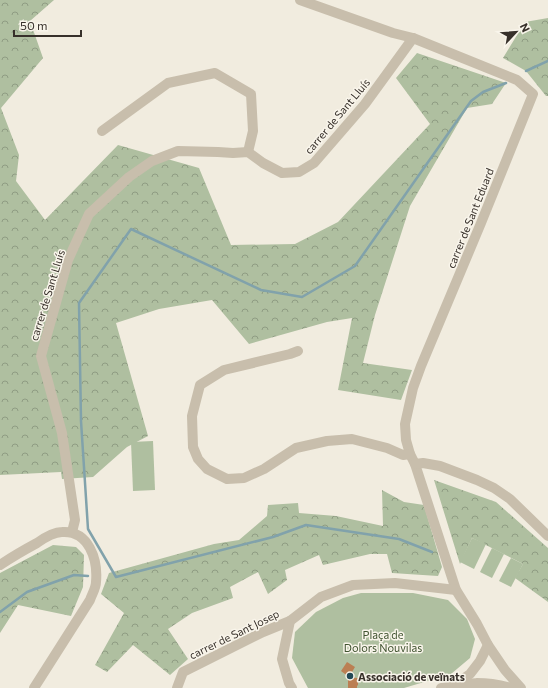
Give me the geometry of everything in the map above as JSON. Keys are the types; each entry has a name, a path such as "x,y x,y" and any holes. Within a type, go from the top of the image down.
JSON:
{"street":[{"name":"carrer de Sant Eduard","path":"300,0 393,33 413,38 517,80 533,94 421,366 413,388 405,424 406,440 410,454 415,464 456,590"},
{"name":"carrer de Sant Lluís","path":"72,532 75,520 62,433 41,356 68,260 89,214 129,177 152,161 178,151 233,153 248,152 263,163 282,173 298,172 314,163 364,104 413,38"},
{"path":"102,131 168,83 215,73 251,94 253,131 248,152"},
{"path":"298,351 224,370 200,385 192,416 193,447 198,460 208,469 227,479 244,478 264,469 296,448 327,441 352,439 387,448 403,455 410,454"},
{"path":"415,464 423,463 440,466 494,488 510,499 548,536"},
{"path":"0,565 50,535 61,532 72,532 82,537 89,546 95,558 96,584 90,600 34,688"},
{"path":"292,688 289,683 282,659 290,621 322,597 353,586 395,583 456,590 488,645 505,670 521,688"},
{"name":"carrer de Sant Josep","path":"177,688 183,672 263,632 290,621"},
{"path":"456,684 470,674 488,645"},
{"path":"441,688 456,684 471,683 486,683 511,688"}],"green space":[{"path":"0,0 54,0 30,21 43,58 1,108 19,155 16,181 45,220 118,145 199,168 231,245 295,244 338,222 430,124 396,78 417,53 506,83 492,104 467,108 410,206 375,315 363,363 412,370 401,400 338,390 352,318 327,322 249,344 212,300 159,309 116,323 148,436 127,447 93,477 62,479 61,472 0,475"},
{"path":"548,18 548,96 546,96 526,71 503,58 525,22"},
{"path":"153,441 155,490 133,491 131,442"},
{"path":"434,480 496,502 548,548 548,602 515,578 523,564 472,538 460,564"},
{"path":"382,490 404,502 424,505 442,567 438,576 392,573 387,554 370,554 323,565 319,555 285,570 287,580 268,594 258,572 230,587 233,598 192,613 168,629 188,659 170,675 133,645 107,672 95,665 124,613 101,594 109,573 214,544 239,540 267,516 268,505 298,503 299,513 336,516 383,526"},
{"path":"472,538 486,544 474,569 460,562"},
{"path":"53,545 76,547 84,555 83,587 71,616 18,605 0,633 0,573"},
{"path":"492,548 504,554 492,578 480,572"},
{"path":"511,558 523,564 511,587 499,581"},
{"name":"Plaça de Dolors Nouvilas","path":"361,593 413,593 448,600 467,619 475,639 470,658 451,674 404,688 308,688 292,658 295,632 316,612 343,598"}],"building":[{"path":"347,662 355,667 349,677 341,671"},
{"path":"348,677 358,678 357,688 348,688"}],"waterway":[{"path":"526,71 548,61"},
{"path":"432,552 399,539 306,525 273,537 116,577 88,529 81,421 79,303 131,229 261,290 302,297 355,266 471,101 483,92 506,83"},
{"path":"0,612 27,592 74,575 88,576"}],"place":[{"name":"Associació de veïnats","path":"350,676"}]}
